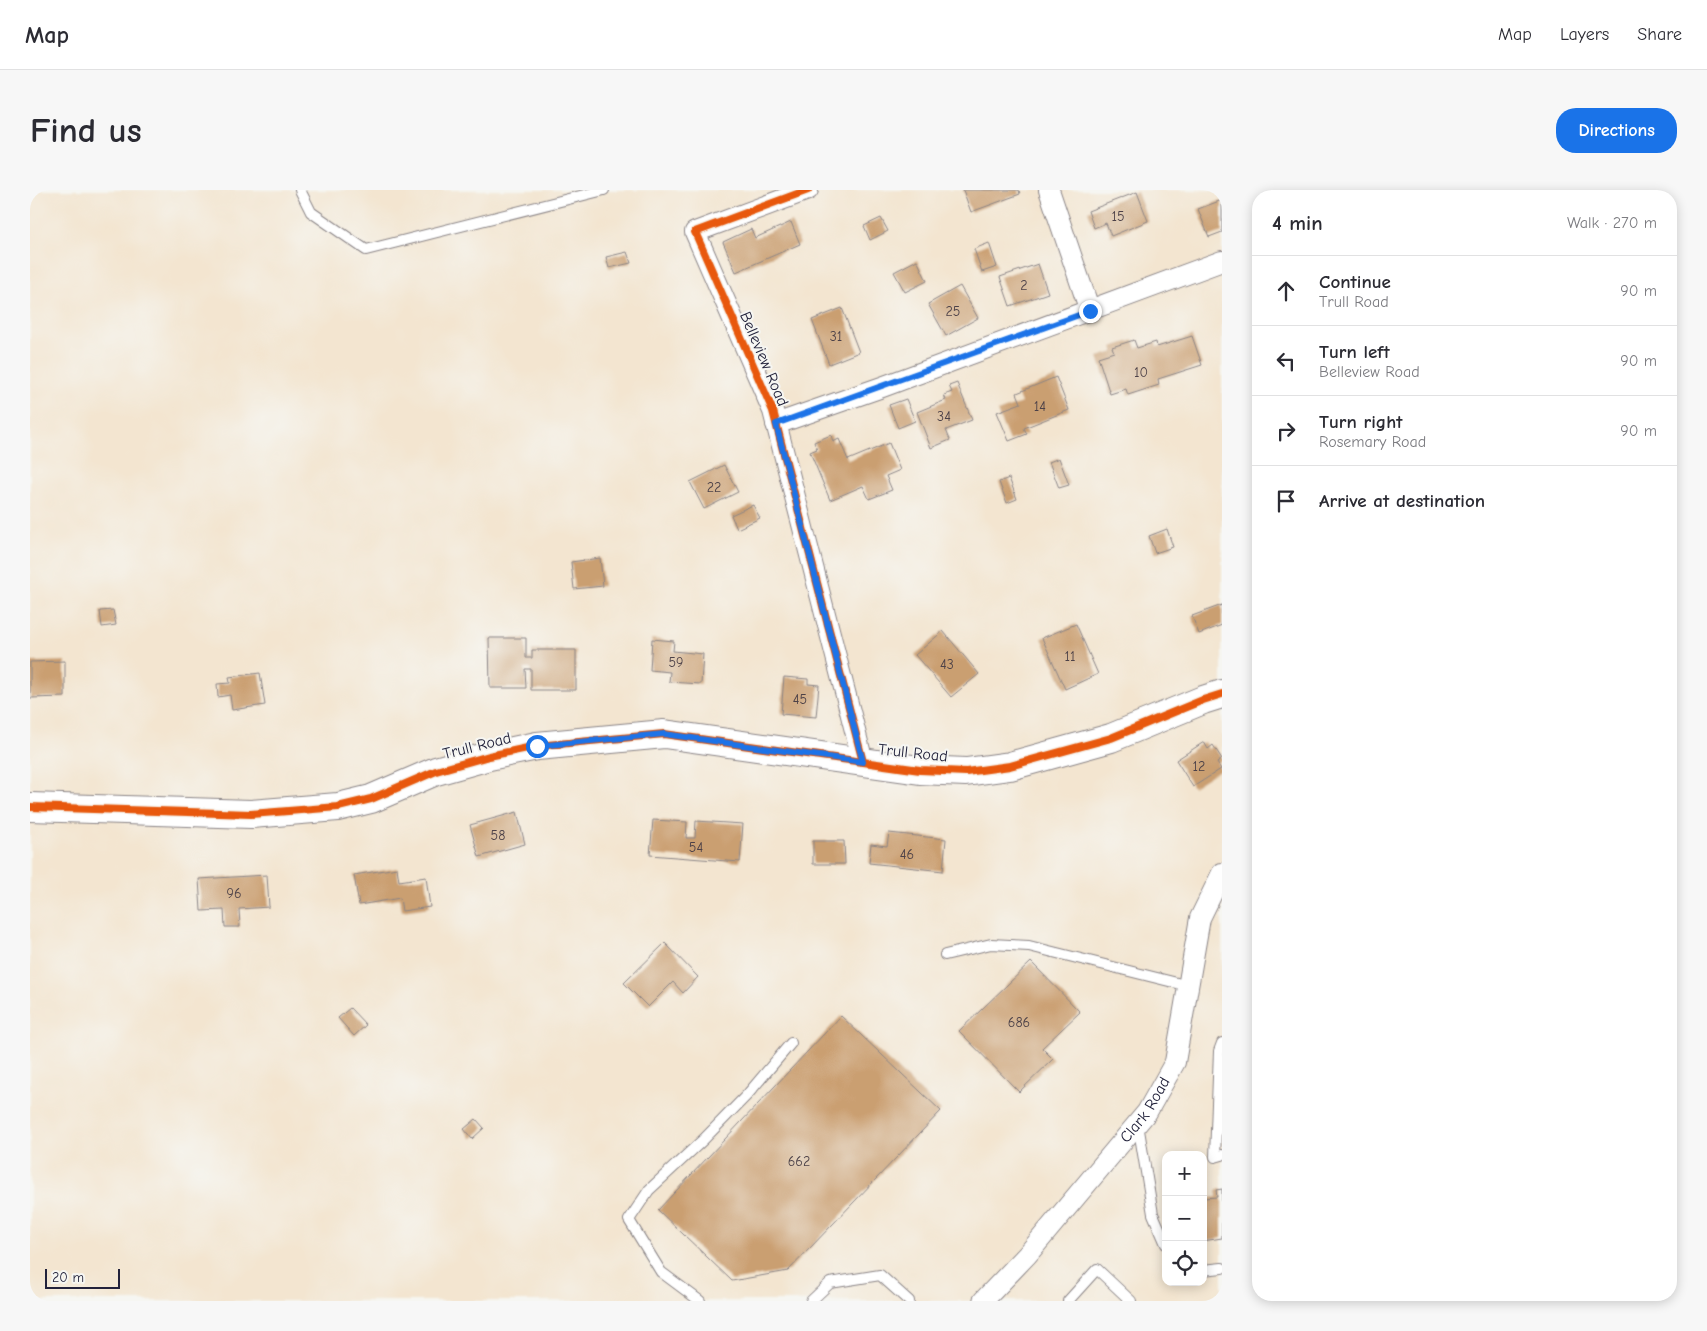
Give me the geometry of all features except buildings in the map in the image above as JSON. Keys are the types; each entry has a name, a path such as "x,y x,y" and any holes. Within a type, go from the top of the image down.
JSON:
{"street":[{"name":"Belleview Road","path":"808,190 695,232 773,411 863,762"},
{"path":"1050,190 1090,311"},
{"path":"776,424 1090,311 1222,261"},
{"name":"Trull Road","path":"30,807 251,814 338,807 371,799 436,771 489,756 537,746 664,734 920,770 966,772 1010,766 1112,738 1222,694"},
{"name":"Clark Road","path":"983,1301 1027,1255 1148,1112 1175,1062 1200,918 1220,884"}],"lane":[{"path":"300,190 311,212 366,250 604,190"},
{"path":"945,955 991,944 1029,946 1189,986"},
{"path":"700,1301 661,1272 629,1220 648,1190 704,1139 747,1095 791,1043"},
{"path":"1222,1043 1219,1050 1215,1157 1222,1156"},
{"path":"1138,1124 1153,1214 1165,1241"},
{"path":"1207,1270 1222,1268"},
{"path":"1068,1301 1097,1269 1131,1301"},
{"path":"811,1301 830,1283 880,1275 909,1301"}],"cycle path":[{"path":"808,190 695,232 773,411 863,762"},
{"path":"30,807 251,814 338,807 371,799 436,771 489,756 537,746 664,734 920,770 966,772 1010,766 1111,738 1222,694"}],"route":[{"path":"537,746 664,734 863,762 776,424 1090,311"}]}
